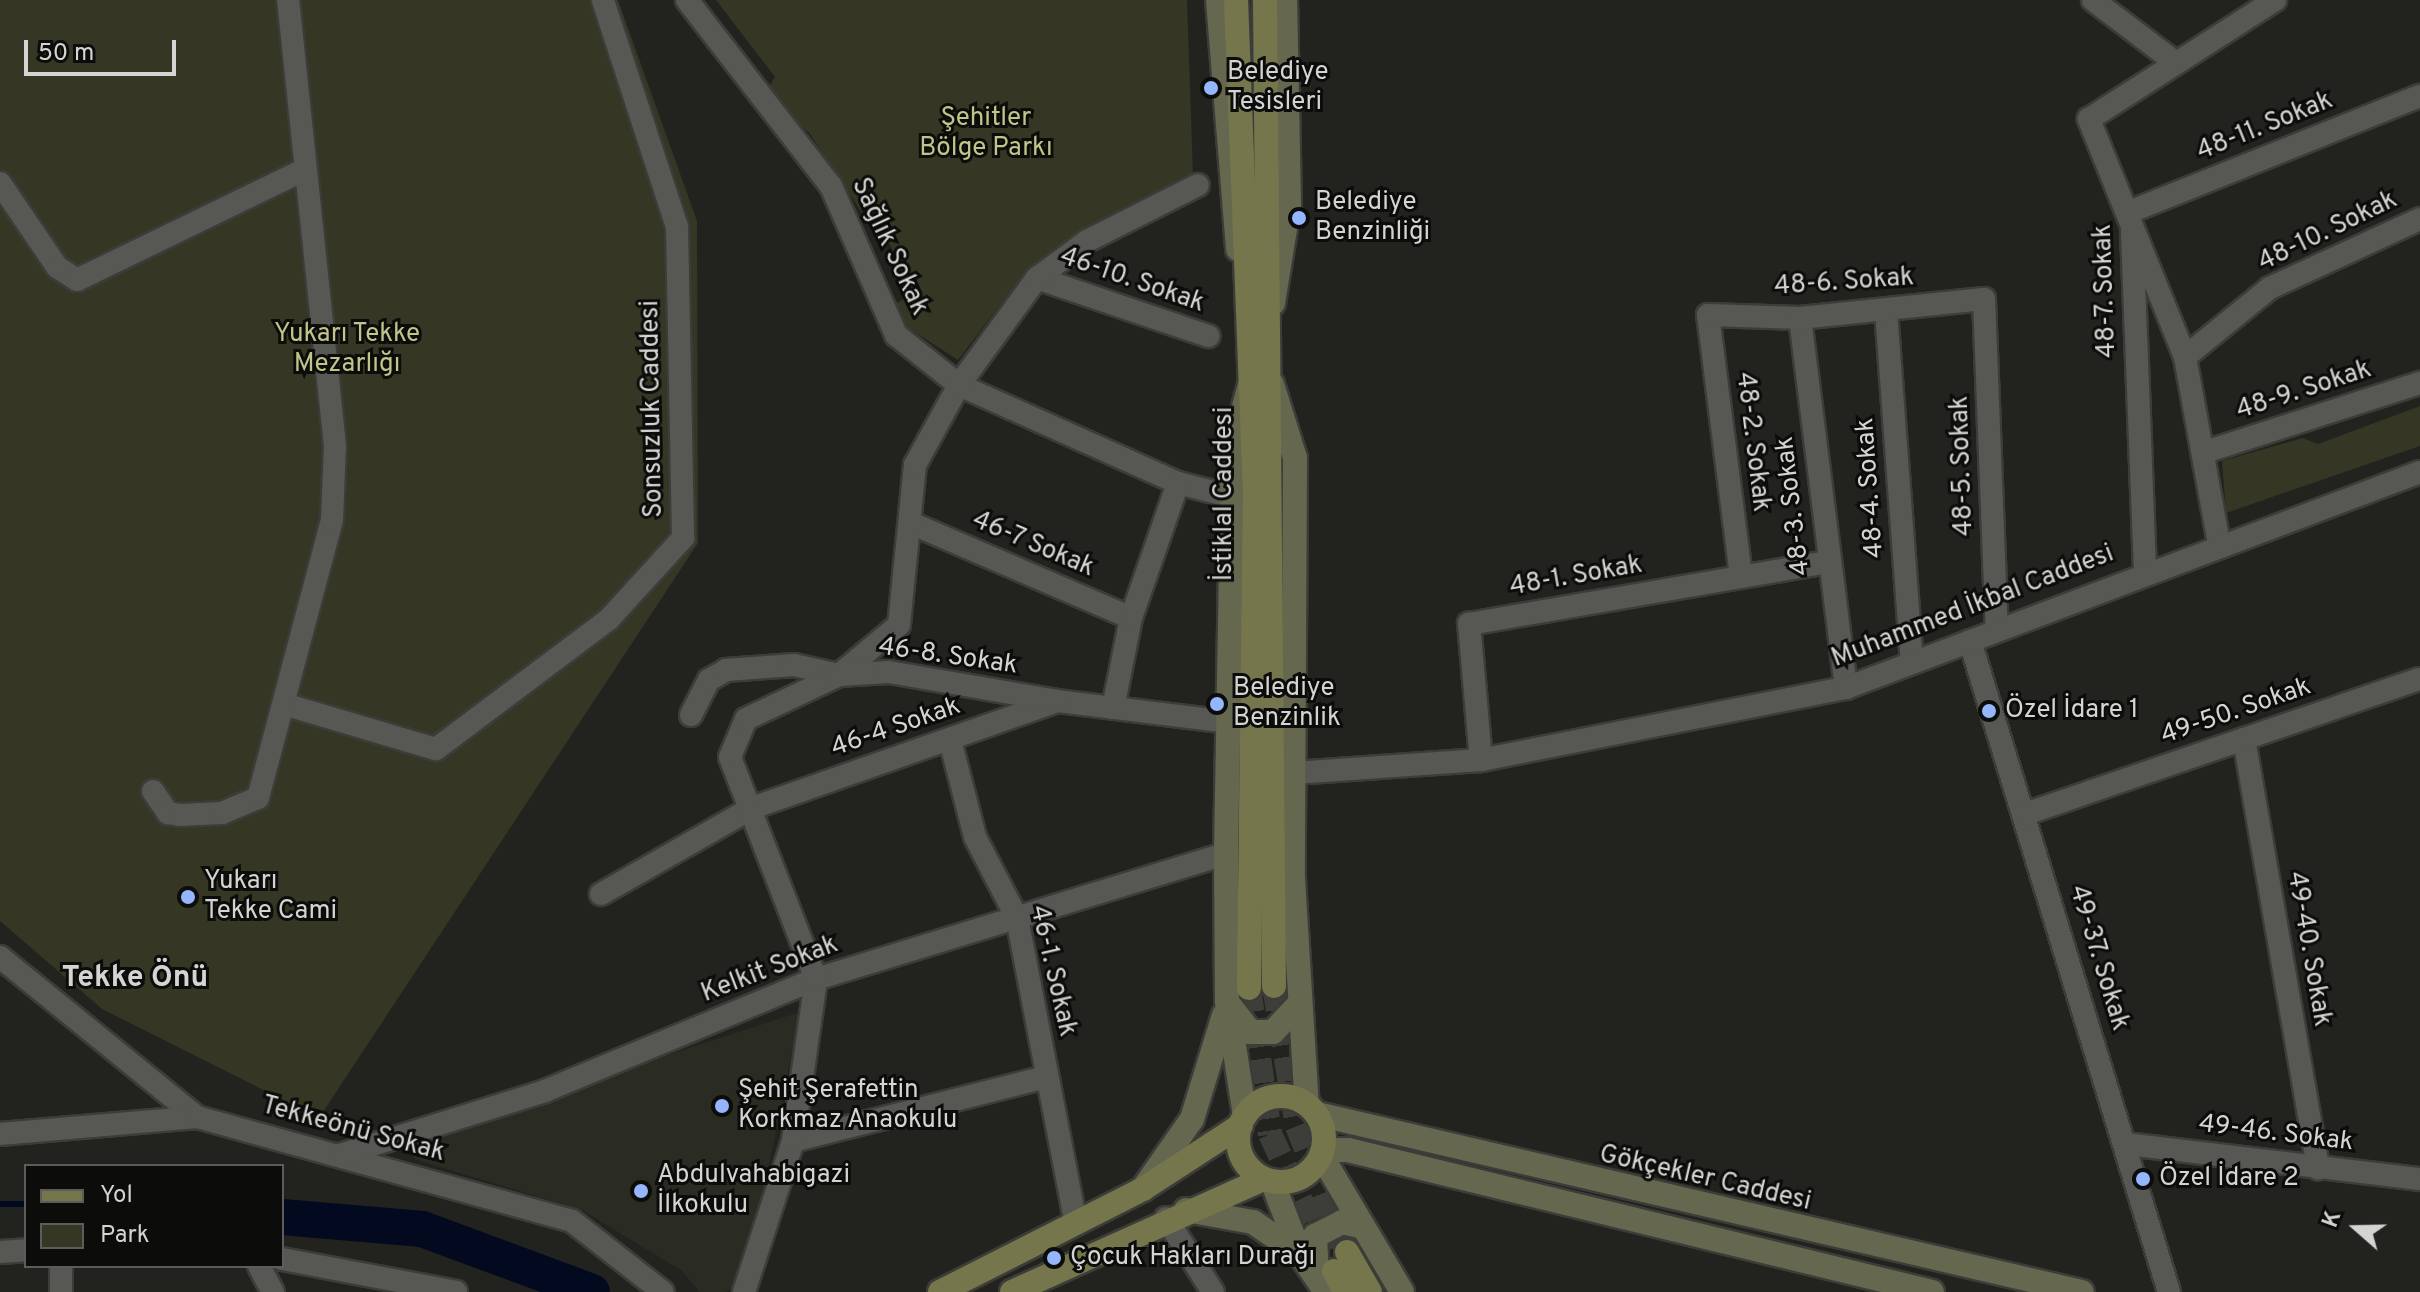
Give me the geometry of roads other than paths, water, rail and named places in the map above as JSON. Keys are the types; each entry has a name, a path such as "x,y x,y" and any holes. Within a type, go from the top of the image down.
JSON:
{"main road":[{"name":"İstiklal Caddesi","path":"1236,0 1262,307"},
{"name":"İstiklal Caddesi","path":"1265,0 1262,307 1274,986"},
{"name":"İstiklal Caddesi","path":"1249,988 1263,379"},
{"path":"940,1292 1143,1189 1271,1098 1312,1110 1322,1153 1304,1176 1268,1180 1174,1214 1012,1292"},
{"path":"1243,1120 1242,1156 1268,1180"},
{"path":"1334,1278 1370,1292"}],"street":[{"path":"153,791 168,813 180,815 251,806 287,705 332,520 335,446 301,171 288,0"},
{"name":"Sonsuzluk Caddesi","path":"287,705 436,749 609,619 683,538 677,227 603,0"},
{"name":"Sağlık Sokak","path":"687,0 831,186 896,335 959,385 1178,483 1233,497"},
{"path":"1218,0 1229,197 1262,307"},
{"path":"1262,307 1289,204 1285,0"},
{"path":"2093,0 2176,63"},
{"path":"2132,211 2089,119 2275,0"},
{"name":"48-11. Sokak","path":"2132,211 2420,96"},
{"path":"0,183 57,267 77,280 301,171"},
{"path":"691,715 709,680 726,670 794,665 839,675 899,625 913,524 915,465 959,385 1037,278 1087,241 1198,185"},
{"name":"48-7. Sokak","path":"2132,211 2185,357 2205,452 2219,544"},
{"name":"48-7. Sokak","path":"2132,211 2145,572"},
{"name":"48-10. Sokak","path":"2185,357 2270,288 2420,219"},
{"name":"46-10. Sokak","path":"1037,278 1208,336"},
{"name":"48-6. Sokak","path":"1708,315 1800,318 1984,299"},
{"name":"48-5. Sokak","path":"1984,299 1997,630"},
{"name":"48-4. Sokak","path":"1886,310 1912,662"},
{"name":"48-2. Sokak","path":"1708,315 1741,576"},
{"name":"48-3. Sokak","path":"1800,318 1846,688"},
{"path":"1243,1120 1227,1001 1226,854 1233,497 1238,408 1263,379 1295,458 1297,1006 1312,1110"},
{"name":"48-9. Sokak","path":"2205,452 2420,383"},
{"name":"Muhammed İkbal Caddesi","path":"1294,773 1481,760 1846,688 2219,544 2420,472"},
{"path":"1113,708 1131,618 1178,483"},
{"name":"46-7 Sokak","path":"913,524 1131,618"},
{"name":"48-1. Sokak","path":"1481,760 1469,624 1828,562"},
{"name":"49-37. Sokak","path":"1970,641 2169,1292"},
{"name":"46-8. Sokak","path":"816,979 730,757 746,719 839,675 889,672 1057,701"},
{"name":"49-50. Sokak","path":"2025,814 2420,679"},
{"name":"46-4 Sokak","path":"601,894 752,808 1057,701 1229,722"},
{"name":"49-40. Sokak","path":"2244,739 2318,1169"},
{"name":"46-1. Sokak","path":"950,740 975,837 1017,918 1076,1223"},
{"name":"Kelkit Sokak","path":"340,1155 545,1091 816,979 1226,854"},
{"path":"0,957 197,1117"},
{"path":"744,1292 793,1141 816,979"},
{"path":"1227,1001 1250,1032 1273,1032 1297,1006"},
{"path":"1143,1189 1192,1119 1227,1001"},
{"path":"793,1141 1046,1077"},
{"name":"Gökçekler Caddesi","path":"1312,1110 2082,1292"},
{"name":"Tekkeönü Sokak","path":"0,1134 197,1117 572,1221 663,1292"},
{"name":"49-46. Sokak","path":"2126,1144 2420,1179"},
{"path":"1402,1292 1360,1226 1322,1153 1348,1150 1932,1292"},
{"path":"1268,1180 1300,1254"},
{"path":"1174,1214 1253,1222 1334,1278"},
{"path":"1174,1214 1213,1292"},
{"path":"1334,1278 1315,1236 1342,1222 1360,1226"},
{"path":"0,1252 24,1250"},
{"path":"284,1259 456,1292"},
{"path":"61,1268 61,1292"},
{"path":"260,1268 273,1292"}],"waterway":[{"path":"0,1204 24,1204"},
{"path":"284,1217 422,1229 592,1292"}],"tunnel":[{"path":"1274,986 1297,1126 1347,1252"},
{"path":"1249,988 1270,1134 1325,1252"}],"place":[{"name":"Belediye Tesisleri","path":"1211,88"},
{"name":"Belediye Benzinliği","path":"1299,218"},
{"name":"Belediye Benzinlik","path":"1217,704"},
{"name":"Özel İdare 1","path":"1989,711"},
{"name":"Yukarı Tekke Cami","path":"188,897"},
{"name":"Şehit Şerafettin Korkmaz Anaokulu","path":"722,1106"},
{"name":"Özel İdare 2","path":"2143,1179"},
{"name":"Abdulvahabigazi İlkokulu","path":"641,1191"},
{"name":"Çocuk Hakları Durağı","path":"1054,1258"}],"district":[{"name":"Tekke Önü","path":"135,979"}],"park label":[{"name":"Şehitler Bölge Parkı","path":"986,134"},
{"name":"Yukarı Tekke Mezarlığı","path":"347,350"}]}
